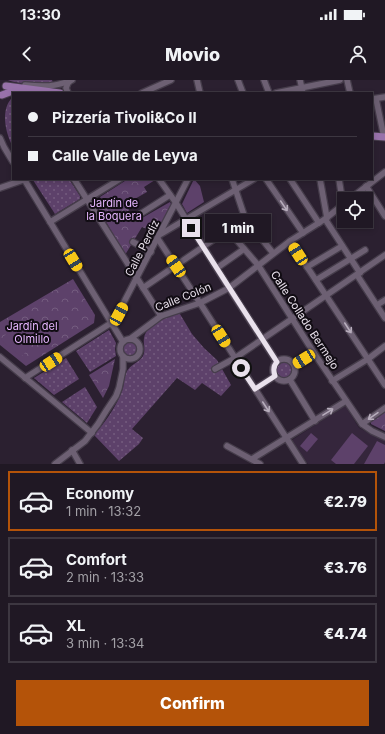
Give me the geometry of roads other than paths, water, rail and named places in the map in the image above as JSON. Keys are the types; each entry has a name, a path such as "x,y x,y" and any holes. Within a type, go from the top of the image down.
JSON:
{"main road":[{"path":"1,96 5,91 4,83 39,91"},
{"path":"1,96 10,92 50,92"},
{"path":"373,136 384,137"}],"street":[{"path":"4,83 49,86 59,85 71,80"},
{"path":"68,92 66,88 71,80"},
{"path":"144,92 171,80"},
{"path":"197,80 200,92"},
{"path":"238,80 243,92"},
{"path":"264,80 269,92"},
{"path":"300,80 302,90"},
{"path":"285,92 302,90 340,80"},
{"path":"347,80 350,92"},
{"path":"384,137 383,123 374,99 385,97"},
{"path":"0,138 2,148 12,161"},
{"path":"359,192 385,172"},
{"path":"0,188 22,180"},
{"path":"26,180 123,342"},
{"path":"75,180 160,316"},
{"path":"50,222 118,180"},
{"path":"160,180 176,203 277,362"},
{"name":"Calle Perdiz","path":"25,378 112,324 137,279 188,180"},
{"path":"232,180 245,218 273,253"},
{"path":"252,180 159,236 176,266 234,358 303,464"},
{"path":"267,180 303,233"},
{"path":"291,180 318,223"},
{"path":"320,180 326,219 385,318"},
{"path":"341,180 342,192"},
{"path":"366,186 383,207 385,216"},
{"path":"134,218 170,195"},
{"name":"Calle Colón","path":"130,339 160,316 200,303 229,288 290,240 326,219 337,210"},
{"path":"143,288 245,218"},
{"name":"Calle Collado Bermejo","path":"228,230 258,265 332,381 362,424"},
{"path":"290,240 385,386"},
{"path":"133,242 151,252"},
{"path":"307,267 342,246"},
{"path":"217,268 244,250"},
{"path":"316,280 365,250"},
{"path":"215,369 234,358 385,255"},
{"path":"377,305 385,300"},
{"name":"Calle Colón","path":"138,345 146,327"},
{"path":"55,464 85,441 92,433 116,396 123,369 123,356 121,354 120,346 127,339 134,340 138,345 138,354 136,357 131,359 123,369"},
{"path":"332,381 368,359 385,346"},
{"path":"295,365 314,353"},
{"path":"123,356 131,359"},
{"path":"0,357 92,433"},
{"path":"288,359 295,365 295,374 290,380 280,380 275,376 274,367 277,362 288,359"},
{"path":"255,389 275,376"},
{"path":"290,380 315,420"},
{"path":"252,459 346,401"},
{"path":"385,408 362,424 385,437"},
{"path":"227,446 260,464"},
{"path":"72,450 80,464"}],"park label":[{"name":"Jardín de la Boquera","path":"114,209"},
{"name":"Jardín del Olmillo","path":"32,332"}]}
